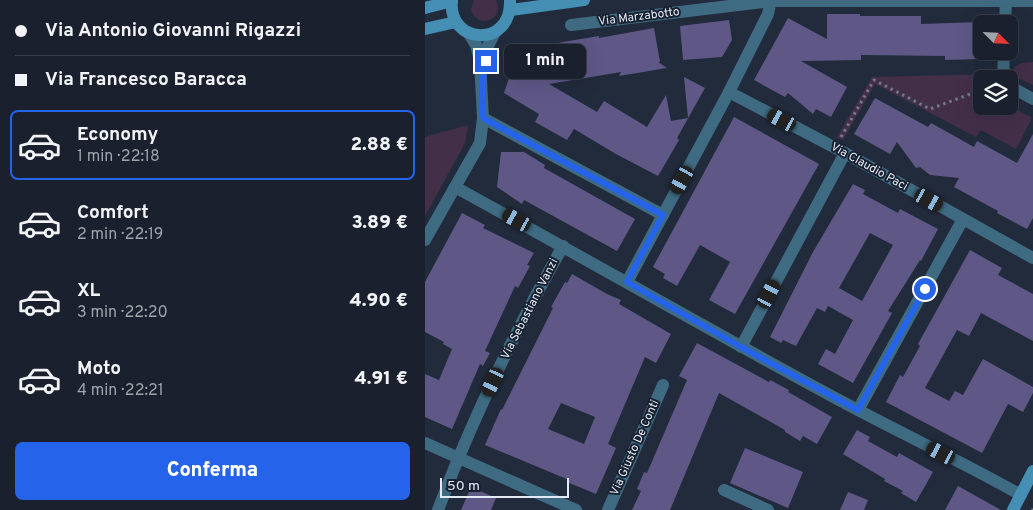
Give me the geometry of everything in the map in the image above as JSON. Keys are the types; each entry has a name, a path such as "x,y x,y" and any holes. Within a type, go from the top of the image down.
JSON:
{"main road":[{"path":"425,8 452,1 452,12 456,22 468,32 480,36 495,32 506,23 511,5 584,0"},
{"path":"425,29 456,22"},
{"path":"1013,510 1033,470"}],"street":[{"name":"Via Marzabotto","path":"571,25 771,1 1033,1"},
{"path":"627,282 729,92 768,14 771,1"},
{"path":"1005,15 1006,1"},
{"path":"425,240 479,143 483,118 480,61 476,45 468,32"},
{"path":"482,84 488,46 495,32"},
{"path":"1018,91 1033,99"},
{"name":"Via Claudio Paci","path":"729,92 1033,258"},
{"path":"483,118 663,215"},
{"path":"741,347 839,151"},
{"path":"455,187 741,347 1021,495"},
{"path":"858,410 963,219"},
{"name":"Via Sebastiano Vanzi","path":"438,510 458,458 530,304 563,246"},
{"name":"Via Giusto De Conti","path":"608,510 663,385"},
{"path":"425,443 575,510"},
{"path":"724,490 768,510"}],"path":[{"path":"839,151 873,80 930,109 973,93"}],"shaded area":[{"path":"474,0 496,0 497,13 489,20 479,20 471,10"},
{"path":"1033,62 1033,85 1018,78 1018,70 1014,70 1016,66 1022,63"},
{"path":"973,75 973,115 1018,115 1018,110 1032,118 1016,149 981,130 976,137 875,84 843,140 837,137 872,77"},
{"path":"468,125 465,143 425,216 425,137"}],"building":[{"path":"827,14 921,16 921,24 973,22 973,59 945,60 945,56 861,55 861,60 801,61 847,87 831,117 816,109 813,114 788,93 785,97 754,80 788,18 827,39"},
{"path":"729,20 732,40 722,57 683,60 680,26"},
{"path":"654,28 660,62 658,62 667,68 619,76 621,72 549,84 597,112 604,101 647,127 666,95 671,121 688,118 684,77 705,88 677,138 679,140 658,176 574,129 567,140 535,122 539,114 504,93 509,78 505,55 563,42 599,36 599,38"},
{"path":"875,98 928,127 931,123 974,147 977,141 1017,163 1033,134 1033,218 1027,229 954,187 959,178 930,175 920,167 916,168 897,142 890,154 854,134"},
{"path":"734,117 819,164 735,314 709,300 730,262 700,245 677,286 663,278 665,274 653,267"},
{"path":"501,152 524,152 545,165 544,168 635,219 617,251 524,200 522,204 497,187"},
{"path":"853,184 865,190 863,194 898,213 900,209 938,229 921,261 888,311 892,313 853,383 818,364 826,349 835,354 853,320 828,306 825,312 817,308 796,346 783,340 781,343 770,337 813,252","holes":["870,233 893,245 862,301 839,288"]},
{"path":"462,213 485,225 483,228 534,253 527,265 530,266 518,288 515,286 485,351 490,353 483,366 480,364 452,429 425,417 425,374 439,380 452,349 443,344 444,342 425,332 425,282"},
{"path":"970,250 1002,268 998,275 1033,294 1033,341 981,313 969,336 957,330 925,388 949,401 955,391 963,395 983,359 1033,387 1033,393 1023,412 1008,404 982,453 886,402 900,375 903,377 920,346 918,344"},
{"path":"572,274 621,300 619,304 671,334 656,363 645,357 608,444 616,448 596,494 567,482 569,480 485,445 501,409 553,308 551,307 565,282 567,283","holes":["561,403 595,417 584,444 548,429"]},
{"path":"697,343 769,382 770,380 789,390 788,392 832,417 817,444 803,436 800,441 785,432 785,430 719,393 670,510 632,510 641,491 637,489 644,472 647,473 687,380 679,376"},
{"path":"857,430 870,437 868,441 897,457 899,453 933,472 916,502 901,493 903,491 884,481 885,479 843,454"},
{"path":"745,448 803,472 788,508 730,483"},
{"path":"958,486 1001,510 945,510"},
{"path":"471,487 496,498 491,510 461,510"},
{"path":"848,492 868,500 864,510 840,510"}],"route":[{"path":"486,61 482,84 483,118 663,215 627,282 741,347 858,410 925,289"}]}
